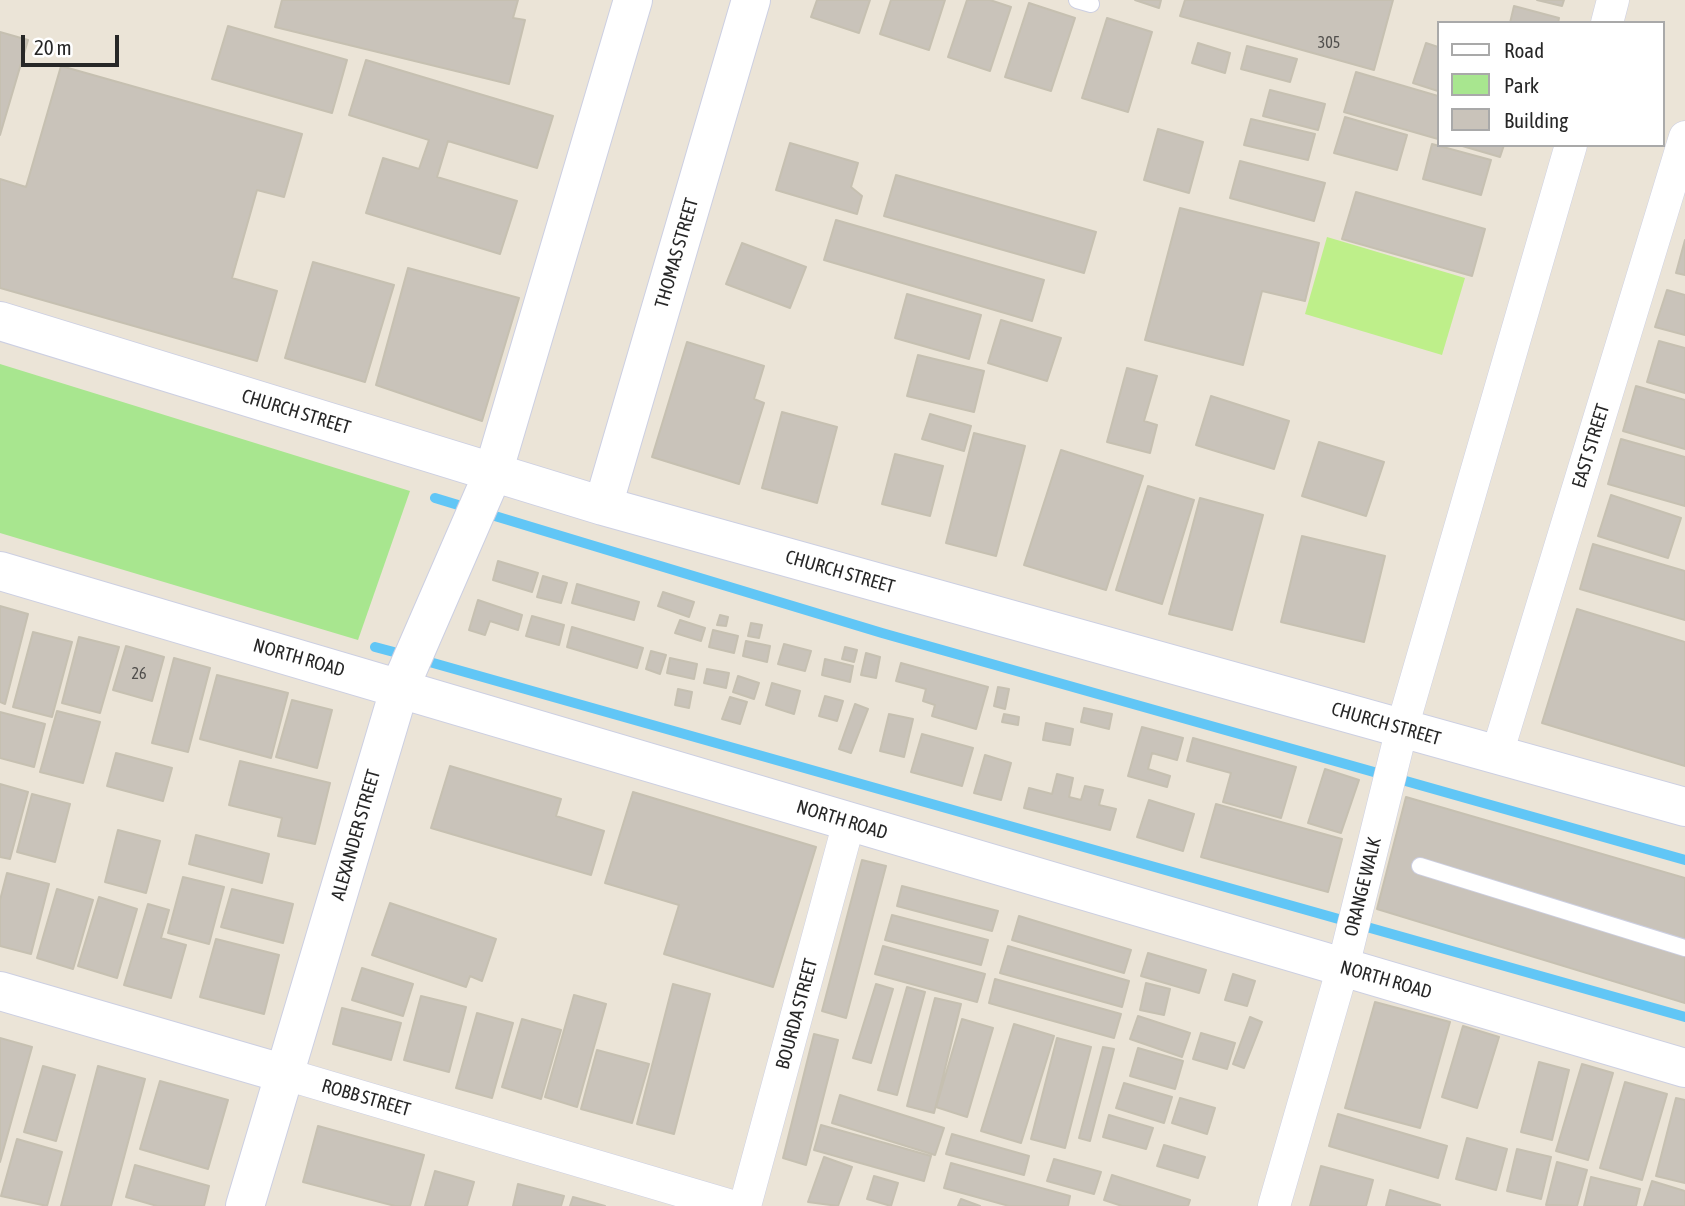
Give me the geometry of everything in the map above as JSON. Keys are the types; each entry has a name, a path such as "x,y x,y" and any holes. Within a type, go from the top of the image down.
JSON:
{"street":[{"path":"493,472 633,0"},
{"name":"THOMAS STREET","path":"603,506 751,0"},
{"path":"1607,21 1613,0"},
{"name":"EAST STREET","path":"1497,754 1685,137"},
{"path":"1402,728 1570,147"},
{"name":"CHURCH STREET","path":"0,321 603,506 1685,807"},
{"name":"ALEXANDER STREET","path":"245,1206 400,687 493,472"},
{"name":"NORTH ROAD","path":"0,571 1685,1068"},
{"name":"ORANGE WALK","path":"1274,1206 1343,967 1402,728"},
{"name":"BOURDA STREET","path":"745,1206 849,822"},
{"name":"ROBB STREET","path":"0,991 732,1206"}],"lane":[{"path":"1420,866 1685,948"}],"green space":[{"path":"1327,237 1465,278 1442,355 1305,314"},
{"path":"0,364 410,491 358,640 0,533"}],"building":[{"path":"282,0 518,0 513,18 525,20 509,84 275,27"},
{"path":"817,0 870,0 859,33 811,17"},
{"path":"891,0 945,0 929,50 880,34"},
{"path":"967,0 990,0 1011,7 990,71 948,57"},
{"path":"1135,0 1161,0 1159,8"},
{"path":"1185,0 1393,0 1374,70 1180,16"},
{"path":"1537,0 1564,0 1562,6"},
{"path":"1029,3 1075,18 1051,91 1005,77"},
{"path":"1514,6 1559,18 1558,21 1510,21"},
{"path":"1107,18 1152,32 1128,112 1082,98"},
{"path":"228,26 347,60 332,113 212,79"},
{"path":"0,32 28,40 0,135"},
{"path":"1198,43 1230,53 1225,73 1192,63"},
{"path":"1426,43 1436,46 1436,90 1413,83"},
{"path":"1247,46 1297,59 1290,82 1241,69"},
{"path":"366,60 553,116 537,168 448,141 437,177 517,201 500,254 366,213 383,158 419,169 429,140 349,115"},
{"path":"61,66 302,134 284,197 257,190 232,278 277,291 257,361 0,288 0,179 26,187"},
{"path":"1356,72 1436,95 1436,138 1344,112"},
{"path":"1270,90 1325,104 1318,130 1263,116"},
{"path":"1345,117 1407,135 1397,170 1334,153"},
{"path":"1251,119 1315,134 1308,160 1244,145"},
{"path":"1158,129 1203,142 1189,193 1144,180"},
{"path":"790,143 858,163 851,187 862,196 857,214 776,190"},
{"path":"1432,144 1491,160 1481,195 1423,179"},
{"path":"1466,147 1503,147 1500,157"},
{"path":"1240,161 1325,183 1314,221 1230,198"},
{"path":"896,175 1096,232 1084,273 884,216"},
{"path":"1356,192 1485,229 1472,276 1342,239"},
{"path":"1180,208 1319,243 1305,301 1262,291 1243,365 1145,340"},
{"path":"836,220 1044,280 1032,321 824,260"},
{"path":"1685,240 1685,275 1676,273"},
{"path":"742,243 806,267 790,308 726,284"},
{"path":"313,262 394,285 365,382 285,358"},
{"path":"408,268 519,298 482,421 376,385"},
{"path":"1667,290 1685,295 1685,335 1655,327"},
{"path":"907,294 981,315 969,359 895,338"},
{"path":"1001,320 1061,338 1047,381 988,363"},
{"path":"1659,341 1685,348 1685,393 1647,382"},
{"path":"687,342 764,366 754,399 764,403 739,484 652,457"},
{"path":"918,355 984,371 974,412 907,396"},
{"path":"1127,368 1157,376 1144,421 1157,425 1150,453 1107,442"},
{"path":"1636,386 1685,400 1685,449 1623,431"},
{"path":"1211,396 1289,421 1274,469 1196,445"},
{"path":"782,412 837,427 817,503 762,488"},
{"path":"930,414 971,426 964,451 922,439"},
{"path":"974,433 1025,446 996,556 946,543"},
{"path":"1621,439 1685,457 1685,506 1608,484"},
{"path":"1319,442 1384,462 1366,516 1302,496"},
{"path":"1061,450 1143,476 1106,590 1024,565"},
{"path":"895,454 943,466 930,516 882,504"},
{"path":"1148,486 1194,500 1162,604 1116,590"},
{"path":"1611,495 1681,518 1668,558 1598,536"},
{"path":"1200,498 1263,515 1232,630 1169,614"},
{"path":"1302,536 1385,556 1364,642 1281,622"},
{"path":"1593,544 1685,571 1685,620 1580,589"},
{"path":"498,561 538,573 532,592 493,580"},
{"path":"543,576 567,583 561,603 537,597"},
{"path":"577,584 639,602 634,620 572,603"},
{"path":"663,592 694,602 689,617 658,606"},
{"path":"478,600 522,615 518,630 490,621 485,635 469,630"},
{"path":"0,606 28,614 5,704 0,702"},
{"path":"1577,609 1685,642 1685,766 1542,723"},
{"path":"720,615 728,617 726,626 717,625"},
{"path":"532,616 564,625 559,645 526,636"},
{"path":"680,620 705,628 701,641 675,633"},
{"path":"751,623 762,625 759,638 748,636"},
{"path":"572,627 643,648 637,668 567,647"},
{"path":"713,630 738,636 734,653 709,647"},
{"path":"33,632 72,642 52,717 13,707"},
{"path":"79,637 119,647 100,713 62,703"},
{"path":"746,641 770,646 767,662 743,656"},
{"path":"784,644 811,651 805,671 778,664"},
{"path":"126,646 164,657 152,701 113,690"},
{"path":"845,647 857,650 854,662 842,659"},
{"path":"651,651 666,655 660,674 646,669"},
{"path":"866,653 880,657 876,678 861,675"},
{"path":"174,658 210,668 188,752 152,743"},
{"path":"670,658 697,664 694,679 667,673"},
{"path":"825,659 853,666 850,682 822,675"},
{"path":"901,663 988,687 976,729 932,716 935,705 923,701 926,689 896,681"},
{"path":"707,669 729,673 726,688 704,683"},
{"path":"217,675 288,693 271,758 200,739"},
{"path":"738,676 759,683 754,699 733,692"},
{"path":"772,683 800,691 794,714 766,705"},
{"path":"998,687 1009,689 1005,709 994,706"},
{"path":"678,689 692,692 689,708 675,705"},
{"path":"825,696 843,701 837,721 819,716"},
{"path":"730,697 747,702 740,724 722,719"},
{"path":"292,700 332,710 317,768 276,757"},
{"path":"855,704 868,709 851,753 839,749"},
{"path":"1084,708 1112,714 1109,729 1081,722"},
{"path":"57,711 100,722 83,783 40,772"},
{"path":"0,712 45,724 34,767 0,758"},
{"path":"889,714 913,719 904,757 880,751"},
{"path":"1004,714 1019,717 1018,725 1002,722"},
{"path":"1046,723 1073,729 1070,745 1043,740"},
{"path":"1142,727 1183,738 1177,760 1152,753 1148,769 1170,776 1167,787 1128,776"},
{"path":"922,734 973,748 962,786 911,772"},
{"path":"1193,738 1296,767 1281,818 1223,802 1231,773 1187,761"},
{"path":"116,753 172,768 163,801 107,786"},
{"path":"985,755 1011,763 1001,800 974,793"},
{"path":"240,761 330,783 315,844 278,836 282,818 229,805"},
{"path":"450,766 561,799 556,816 604,831 591,875 431,828"},
{"path":"1325,769 1359,780 1341,833 1308,823"},
{"path":"1057,774 1073,778 1069,797 1081,800 1085,786 1103,790 1099,805 1116,809 1110,830 1024,808 1029,788 1052,794"},
{"path":"0,784 28,792 10,859 0,857"},
{"path":"633,792 816,847 773,987 664,954 679,905 605,883"},
{"path":"32,794 70,804 55,862 17,852"},
{"path":"1406,797 1685,878 1685,1003 1377,909"},
{"path":"1149,800 1194,814 1183,851 1137,837"},
{"path":"1216,804 1342,839 1328,892 1201,857"},
{"path":"118,830 160,841 146,893 105,882"},
{"path":"196,835 269,854 262,883 189,864"},
{"path":"862,860 886,866 846,1018 822,1011"},
{"path":"7,873 49,884 31,954 0,946 0,900"},
{"path":"183,877 224,887 209,944 168,933"},
{"path":"902,886 998,911 992,931 897,906"},
{"path":"57,889 93,900 73,969 37,958"},
{"path":"232,889 293,904 283,943 221,927"},
{"path":"99,897 137,909 117,978 78,966"},
{"path":"390,903 496,939 482,981 470,976 466,987 372,955"},
{"path":"148,904 169,910 161,938 186,945 171,998 124,985"},
{"path":"892,915 988,940 981,965 885,940"},
{"path":"1019,916 1131,950 1124,973 1012,940"},
{"path":"216,939 279,955 264,1014 200,997"},
{"path":"883,946 985,974 977,1002 875,974"},
{"path":"1008,946 1129,981 1122,1007 1000,973"},
{"path":"1148,953 1206,970 1199,993 1141,976"},
{"path":"362,968 413,984 403,1016 352,1000"},
{"path":"1233,974 1255,981 1247,1006 1225,1000"},
{"path":"995,979 1121,1014 1114,1038 989,1003"},
{"path":"1146,983 1170,989 1164,1015 1140,1010"},
{"path":"673,984 710,994 674,1134 637,1124"},
{"path":"876,984 893,989 871,1063 853,1058"},
{"path":"907,987 925,992 897,1095 878,1090"},
{"path":"574,995 606,1004 577,1107 545,1097"},
{"path":"421,996 466,1007 449,1072 404,1060"},
{"path":"935,998 961,1004 934,1113 907,1106"},
{"path":"1375,1002 1450,1022 1420,1128 1345,1108"},
{"path":"342,1008 401,1023 391,1060 333,1044"},
{"path":"477,1013 513,1023 492,1098 456,1088"},
{"path":"1138,1016 1190,1033 1182,1057 1130,1039"},
{"path":"1250,1017 1262,1022 1244,1068 1233,1064"},
{"path":"522,1019 561,1030 541,1099 502,1087"},
{"path":"962,1019 993,1028 967,1117 936,1107"},
{"path":"1014,1024 1054,1036 1021,1143 981,1131"},
{"path":"1463,1026 1499,1037 1477,1108 1442,1097"},
{"path":"1201,1033 1235,1043 1227,1069 1193,1059"},
{"path":"814,1034 838,1040 806,1165 783,1158"},
{"path":"0,1038 32,1047 0,1162"},
{"path":"1057,1038 1091,1047 1065,1148 1031,1139"},
{"path":"1103,1047 1114,1049 1090,1141 1079,1138"},
{"path":"1138,1048 1183,1061 1175,1089 1130,1076"},
{"path":"597,1050 649,1064 632,1123 581,1109"},
{"path":"1539,1062 1569,1070 1552,1140 1521,1132"},
{"path":"1582,1064 1613,1073 1588,1160 1556,1151"},
{"path":"43,1066 75,1075 56,1141 24,1132"},
{"path":"98,1066 145,1079 111,1206 61,1206"},
{"path":"160,1081 228,1100 208,1169 140,1149"},
{"path":"1625,1082 1667,1094 1642,1180 1600,1168"},
{"path":"1124,1083 1172,1097 1164,1123 1116,1108"},
{"path":"840,1095 944,1128 935,1155 832,1123"},
{"path":"1180,1098 1215,1108 1207,1134 1172,1123"},
{"path":"1676,1098 1685,1100 1685,1183 1656,1176"},
{"path":"1338,1114 1447,1146 1438,1178 1329,1146"},
{"path":"1109,1115 1153,1128 1146,1149 1103,1137"},
{"path":"821,1125 931,1156 924,1181 814,1150"},
{"path":"318,1126 424,1155 410,1206 395,1206 303,1182"},
{"path":"952,1134 1029,1156 1024,1175 946,1154"},
{"path":"1467,1138 1507,1149 1496,1190 1456,1179"},
{"path":"17,1139 62,1152 47,1206 1,1196"},
{"path":"1164,1145 1205,1157 1198,1178 1157,1166"},
{"path":"1517,1149 1551,1157 1541,1199 1507,1191"},
{"path":"824,1157 852,1167 838,1206 808,1202"},
{"path":"1054,1159 1101,1172 1094,1194 1047,1181"},
{"path":"1557,1162 1587,1170 1577,1206 1546,1205"},
{"path":"951,1163 1070,1196 1068,1206 1009,1206 944,1188"},
{"path":"135,1165 209,1186 204,1206 157,1206 126,1197"},
{"path":"1321,1166 1373,1180 1366,1206 1310,1206"},
{"path":"435,1171 474,1182 467,1206 425,1206"},
{"path":"1112,1175 1190,1200 1188,1206 1122,1206 1104,1200"},
{"path":"874,1176 898,1183 891,1206 867,1199"},
{"path":"1591,1177 1640,1189 1636,1206 1584,1206"},
{"path":"1652,1181 1685,1191 1685,1206 1644,1206"},
{"path":"518,1184 564,1196 561,1206 513,1206"},
{"path":"1390,1190 1440,1205 1440,1206 1386,1206"},
{"path":"573,1197 605,1206 570,1206"},
{"path":"961,1199 980,1206 958,1206"}],"waterway":[{"path":"435,498 468,508"},
{"path":"485,513 882,633 1685,860"},
{"path":"375,647 405,655"},
{"path":"419,659 1685,1017"}]}
